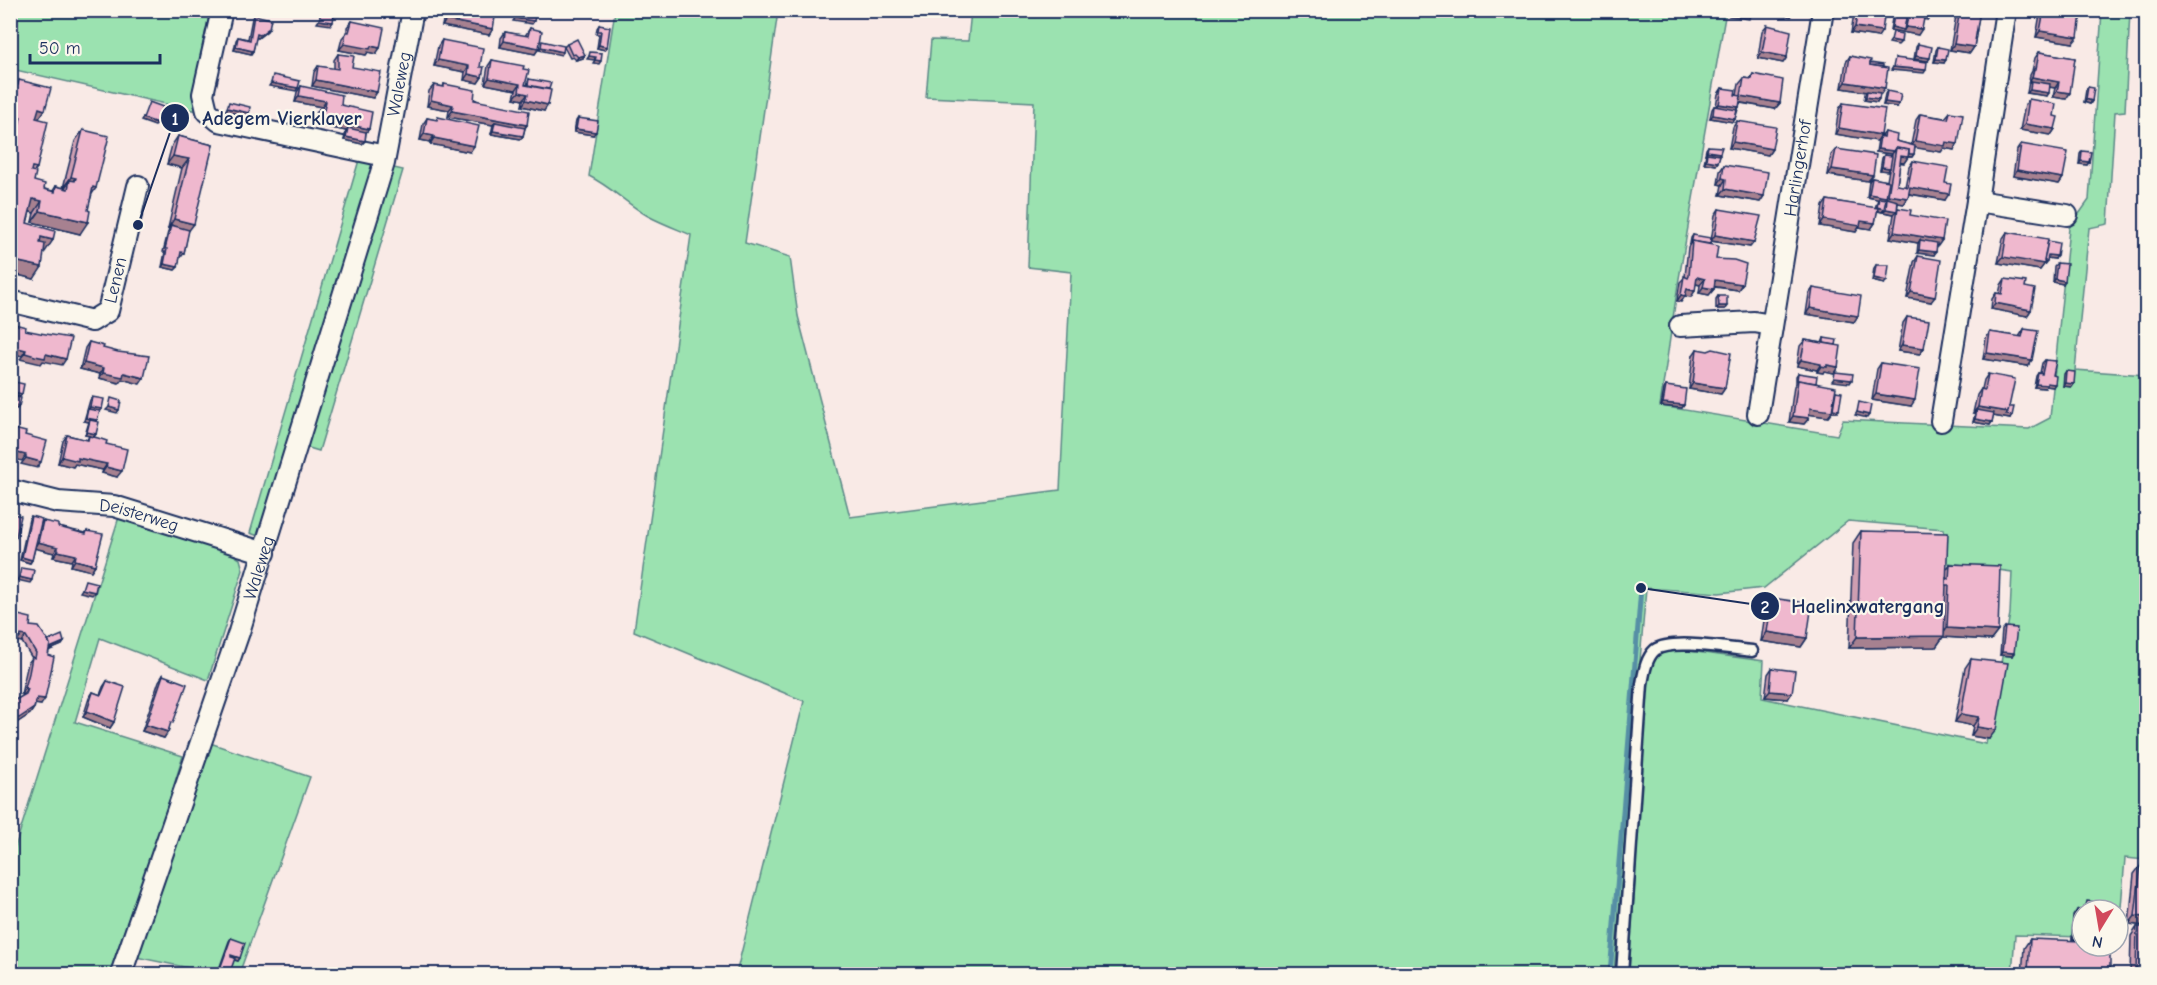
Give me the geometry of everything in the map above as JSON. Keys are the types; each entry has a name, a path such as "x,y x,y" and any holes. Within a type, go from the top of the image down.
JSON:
{"street":[{"path":"222,10 203,94 207,111 219,121 385,156"},
{"name":"Waleweg","path":"121,975 264,553 385,156 413,10"},
{"name":"Harlingerhof","path":"1758,414 1823,10"},
{"path":"1941,421 2006,10"},
{"name":"Lenen","path":"10,301 92,321 108,311 138,186"},
{"path":"1977,201 2067,215"},
{"path":"1680,326 1754,322 1772,325"},
{"name":"Deisterweg","path":"10,490 58,502 114,506 264,553"}],"lane":[{"path":"1622,975 1645,665 1656,650 1675,644 1752,651"}],"green space":[{"path":"1037,10 1726,11 1678,284 1660,406 1837,435 1843,420 2029,429 2050,418 2069,228 2089,200 2102,11 2130,11 2125,111 2115,112 2108,224 2089,228 2075,370 2146,375 2146,860 2125,858 2122,898 2070,898 2070,937 2015,935 2012,974 1629,974 1647,683 1650,667 1659,654 1674,649 1764,661 1762,698 1986,744 2010,614 2012,572 1942,562 1944,529 1848,521 1764,588 1719,593 1646,588 1614,974 736,974 804,701 634,631 691,235 648,216 589,176 615,11 778,11 745,243 790,257 798,316 850,517 1060,490 1071,272 1028,267 1034,102 926,97 931,40 968,41 971,11 1036,17"},
{"path":"11,11 210,11 195,82 197,111 11,69"},
{"path":"359,160 403,170 319,451 292,443 261,537 250,533"},
{"path":"119,517 229,552 240,559 243,570 208,680 100,638 75,722 183,756 162,824 109,974 11,974 11,860"},
{"path":"210,743 310,777 239,974 218,974 136,957"}],"building":[{"path":"448,10 496,11 493,29 446,20"},
{"path":"517,10 536,10 534,21 515,18"},
{"path":"1731,10 1752,10 1751,16 1731,13"},
{"path":"1858,10 1885,10 1882,31 1855,27"},
{"path":"1895,10 1907,12 1904,30 1892,27"},
{"path":"1909,10 1933,10 1932,14 1925,13 1922,29 1906,27"},
{"path":"1960,10 1980,10 1974,47 1954,44"},
{"path":"2044,10 2081,14 2078,37 2040,31"},
{"path":"321,12 334,15 333,22 319,20"},
{"path":"254,15 271,19 269,28 260,35 257,34 253,51 236,47 238,37 250,40"},
{"path":"352,21 384,28 380,48 371,46 370,49 344,44 346,32 349,32"},
{"path":"599,25 610,27 607,47 599,45 601,31 598,31"},
{"path":"1767,25 1791,31 1787,57 1762,52"},
{"path":"530,28 542,31 539,48 504,41 505,32 528,36"},
{"path":"1893,32 1902,34 1901,42 1891,40"},
{"path":"577,39 585,55 578,57 575,54 572,55 567,44"},
{"path":"442,40 483,48 480,67 484,67 482,77 468,74 469,66 438,60"},
{"path":"542,41 564,46 563,52 541,47"},
{"path":"1918,44 1932,47 1930,58 1916,56"},
{"path":"1938,47 1948,49 1946,60 1936,59"},
{"path":"590,52 602,53 601,61 589,56"},
{"path":"2039,52 2075,58 2070,93 2057,91 2059,82 2032,77"},
{"path":"338,54 354,56 352,67 381,72 377,92 316,80 318,66 338,69"},
{"path":"1850,56 1871,60 1870,65 1888,68 1885,88 1846,82"},
{"path":"1895,58 1927,62 1926,70 1893,67"},
{"path":"492,60 524,66 523,69 529,70 525,85 551,90 548,105 526,100 528,94 519,92 520,84 489,78"},
{"path":"1870,63 1883,65 1883,67 1870,65"},
{"path":"1753,74 1783,80 1780,103 1741,96 1744,78 1752,79"},
{"path":"273,75 300,81 298,88 271,83"},
{"path":"529,79 551,83 549,89 528,85"},
{"path":"19,80 51,88 45,110 39,108 36,118 48,121 37,168 32,167 31,171 36,172 34,181 45,184 44,189 55,192 56,186 68,189 70,180 75,181 76,178 71,177 83,130 109,136 96,188 93,187 88,222 40,211 42,201 33,199 27,223 55,231 53,240 41,237 40,243 45,244 42,267 10,260 10,173 12,168 10,162 21,117 10,115 10,84 18,85"},
{"path":"2031,81 2050,84 2049,93 2030,90"},
{"path":"444,84 475,90 474,100 529,111 527,125 452,111 453,105 431,100 434,85 444,87"},
{"path":"301,86 342,95 341,105 372,112 369,129 318,118 319,109 324,110 326,101 299,96"},
{"path":"2088,87 2094,88 2092,101 2086,99"},
{"path":"1722,88 1736,90 1735,95 1741,96 1739,107 1719,104"},
{"path":"1867,91 1880,93 1879,99 1866,97"},
{"path":"1887,91 1901,94 1899,104 1885,102"},
{"path":"2029,99 2056,104 2054,116 2058,117 2055,129 2025,124"},
{"path":"149,102 163,107 157,123 143,118"},
{"path":"229,102 250,107 249,113 227,108"},
{"path":"1843,103 1885,109 1881,135 1839,128"},
{"path":"1714,106 1737,110 1735,119 1713,115"},
{"path":"1950,112 1963,114 1958,144 1946,142 1945,146 1915,141 1920,114 1948,119"},
{"path":"438,117 479,126 474,146 424,134 427,118 437,120"},
{"path":"578,118 598,121 596,132 576,129"},
{"path":"1737,121 1776,127 1772,149 1733,142"},
{"path":"495,122 525,128 523,136 493,131"},
{"path":"348,128 366,132 365,141 346,137"},
{"path":"1885,132 1897,135 1896,141 1915,146 1914,154 1909,154 1909,150 1896,148 1894,151 1878,149 1880,136 1884,137"},
{"path":"178,136 213,145 194,224 174,219 189,159 173,156"},
{"path":"2021,144 2068,152 2063,178 2017,170"},
{"path":"1708,146 1722,147 1720,153 1707,151"},
{"path":"1896,148 1909,150 1908,157 1901,156 1897,185 1908,187 1913,161 1948,167 1945,183 1951,184 1949,194 1910,187 1908,198 1888,195"},
{"path":"1836,149 1876,155 1873,175 1832,169"},
{"path":"2082,151 2091,152 2089,162 2081,161"},
{"path":"1707,153 1720,155 1718,162 1706,160"},
{"path":"1884,155 1892,156 1890,168 1882,167"},
{"path":"1724,165 1768,172 1764,196 1725,189 1726,179 1722,178"},
{"path":"1872,178 1889,181 1886,197 1869,194"},
{"path":"1879,198 1886,199 1884,209 1877,207"},
{"path":"1887,198 1898,201 1897,211 1886,209"},
{"path":"1827,200 1878,208 1875,223 1861,221 1860,226 1824,220"},
{"path":"1898,208 1911,210 1910,215 1945,221 1942,240 1894,232"},
{"path":"1719,209 1761,216 1754,242 1715,235"},
{"path":"171,225 189,230 178,267 164,264"},
{"path":"2007,232 2048,239 2044,264 2003,257"},
{"path":"1693,235 1711,238 1710,244 1692,241 1691,244"},
{"path":"1920,240 1937,243 1936,252 1919,250"},
{"path":"1692,241 1718,246 1716,259 1734,260 1746,264 1742,284 1715,280 1714,289 1703,287 1705,279 1697,277 1695,291 1687,289 1685,296 1681,295 1684,276 1688,278 1689,276"},
{"path":"2048,241 2059,243 2057,256 2048,255 2047,261 2044,261"},
{"path":"1918,256 1941,260 1935,297 1911,292"},
{"path":"2057,263 2067,264 2065,281 2055,279"},
{"path":"1876,265 1889,265 1887,281 1874,278"},
{"path":"2005,279 2026,282 2025,287 2035,289 2031,310 1995,303 1996,293 2002,294"},
{"path":"1813,288 1861,296 1858,316 1810,308"},
{"path":"1718,296 1727,296 1727,306 1719,306"},
{"path":"1907,317 1929,320 1924,348 1902,345"},
{"path":"11,323 26,327 25,330 71,338 66,359 46,354 45,358 35,356 25,353 26,350 10,346"},
{"path":"2024,329 2038,331 2032,360 1987,353 1990,332 2022,337"},
{"path":"1824,338 1837,340 1836,345 1824,343"},
{"path":"1805,340 1841,346 1838,367 1821,366 1821,364 1801,360"},
{"path":"89,342 118,352 149,356 144,378 124,373 123,377 103,373 104,368 84,363"},
{"path":"1697,349 1708,351 1713,349 1731,353 1725,388 1693,383"},
{"path":"2045,360 2056,361 2053,375 2056,376 2055,384 2036,384 2038,373 2042,374"},
{"path":"1881,363 1920,369 1915,400 1876,394"},
{"path":"2066,371 2075,372 2074,384 2065,383"},
{"path":"1835,372 1853,374 1852,380 1834,378"},
{"path":"1798,373 1817,376 1816,383 1797,380"},
{"path":"1988,374 2015,379 2008,412 1978,407 1981,389 1985,390"},
{"path":"1798,380 1836,387 1832,411 1810,408 1809,418 1793,416"},
{"path":"10,381 24,384 22,394 10,391"},
{"path":"1666,386 1686,389 1684,405 1663,403"},
{"path":"1836,391 1842,392 1839,410 1833,409"},
{"path":"10,396 21,398 19,406 10,404"},
{"path":"92,397 104,399 102,409 90,407"},
{"path":"111,398 121,401 119,410 109,407"},
{"path":"1859,402 1871,405 1869,415 1857,412"},
{"path":"2009,407 2014,407 2012,416 2006,415"},
{"path":"88,409 100,411 97,420 86,418"},
{"path":"1977,410 1994,413 1992,422 1975,419"},
{"path":"90,420 99,422 96,434 87,432"},
{"path":"10,428 47,441 41,462 10,451"},
{"path":"67,435 88,440 89,436 98,438 107,441 106,444 127,449 122,471 106,467 107,464 62,457"},
{"path":"10,513 21,516 16,537 10,536"},
{"path":"31,516 42,519 32,560 22,557"},
{"path":"43,521 86,534 87,531 103,534 95,565 75,560 76,555 58,551 58,547 38,542"},
{"path":"1861,531 1948,533 1944,636 1857,637"},
{"path":"1950,564 2000,566 1998,631 1947,628 1949,585 1946,585 1946,578 1949,579"},
{"path":"21,568 34,570 32,580 19,577"},
{"path":"85,580 97,583 95,592 82,589"},
{"path":"1772,598 1812,604 1807,638 1767,632"},
{"path":"10,613 31,618 30,626 39,627 50,644 48,655 54,657 45,699 37,698 34,708 19,718 10,716 10,703 26,694 28,689 25,688 32,657 35,658 36,653 26,636 21,635 20,638 10,635"},
{"path":"2005,627 2017,628 2014,653 2002,652"},
{"path":"62,635 64,642 50,648 48,641"},
{"path":"1971,659 2008,663 1996,730 1977,727 1979,717 1961,714"},
{"path":"1772,668 1795,671 1792,693 1770,691"},
{"path":"163,675 187,684 168,732 146,725"},
{"path":"107,681 125,687 114,722 87,711 93,692 101,695"},
{"path":"2141,865 2146,866 2146,917 2135,916"},
{"path":"2137,927 2146,927 2146,975 2136,975"},
{"path":"231,938 245,943 240,958 231,955 235,958 230,972 220,969"},
{"path":"2030,939 2070,941 2070,958 2110,958 2110,974 2028,971"},
{"path":"141,971 156,975 140,975"}],"waterway":[{"path":"1610,974 1641,588"}],"place":[{"name":"Adegem Vierklaver","path":"138,225"},
{"name":"Haelinxwatergang","path":"1641,588"}]}
